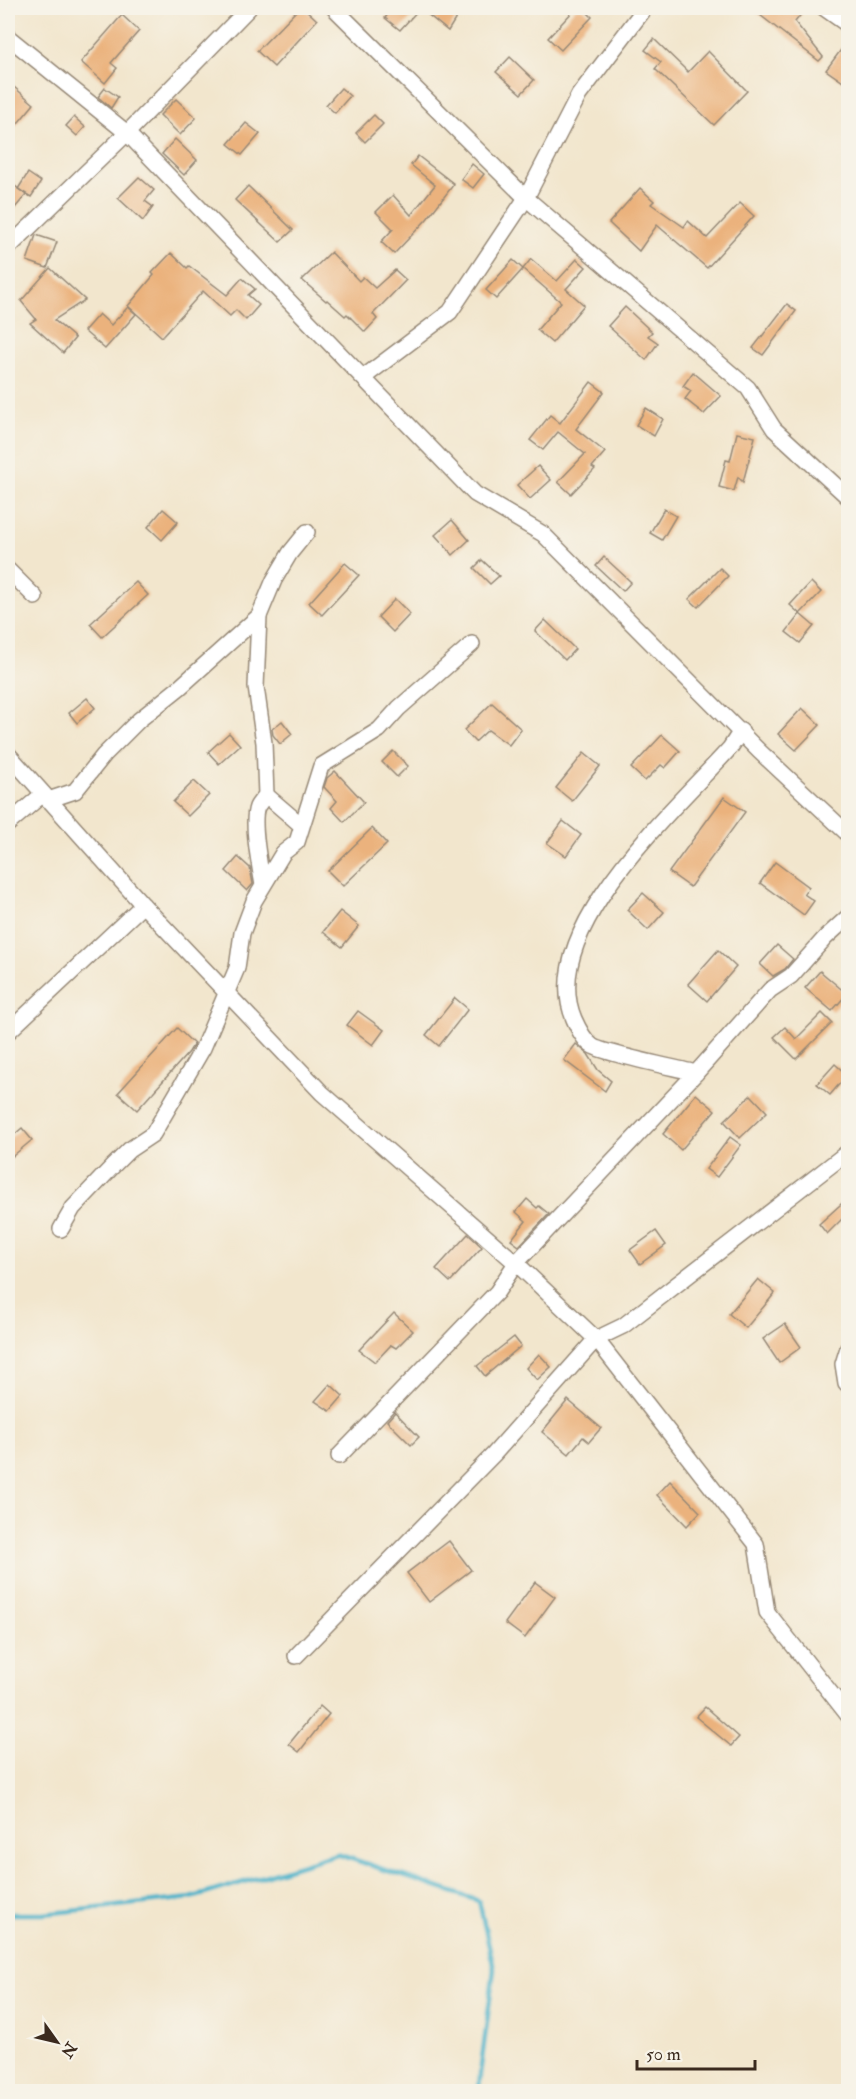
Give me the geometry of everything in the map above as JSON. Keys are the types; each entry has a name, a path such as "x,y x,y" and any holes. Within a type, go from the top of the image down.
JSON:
{"street":[{"path":"8,248 128,133 249,8"},
{"path":"334,8 526,198 748,388 774,429 849,497"},
{"path":"364,377 450,312 526,198 579,95 645,8"},
{"path":"830,9 849,25"},
{"path":"8,38 128,133 475,494 543,534 759,751 849,834"},
{"path":"263,885 257,854 257,807 266,795 264,743 256,687 259,616 274,580 290,553 308,532"},
{"path":"8,570 35,597"},
{"path":"8,824 45,797 75,790 139,720 179,688 259,616"},
{"path":"61,1229 73,1208 114,1165 129,1150 153,1134 203,1048 237,968 242,933 254,901 283,853 297,842 321,766 379,730 399,708 472,644"},
{"path":"696,1073 592,1047 578,1029 569,1006 568,979 578,938 592,911 615,876 641,843 730,748 741,731"},
{"path":"8,754 143,905 322,1094 516,1263 596,1339 756,1545 767,1612 849,1715"},
{"path":"266,795 301,825"},
{"path":"257,854 283,853"},
{"path":"8,1032 143,905"},
{"path":"339,1456 498,1292 516,1263 696,1073 770,990 791,976 825,938 849,917"},
{"path":"296,1656 494,1454 596,1339 623,1326 849,1152"},
{"path":"849,1348 843,1364 846,1383 849,1385"}],"building":[{"path":"299,8 304,8 317,20 274,67 257,51"},
{"path":"393,8 420,8 400,30 385,18"},
{"path":"420,8 441,8 456,18 448,31"},
{"path":"576,8 583,8 592,17 561,50 548,38"},
{"path":"751,8 806,8 795,22 823,57 819,61"},
{"path":"122,15 139,31 111,63 117,68 105,83 81,62"},
{"path":"654,39 688,72 708,51 747,91 714,125 655,69 661,62 645,50"},
{"path":"849,39 849,86 826,70"},
{"path":"510,57 534,80 521,94 496,72"},
{"path":"8,82 34,104 8,135"},
{"path":"105,88 118,97 111,108 98,97"},
{"path":"341,88 350,96 335,113 326,105"},
{"path":"176,99 196,118 180,135 160,115"},
{"path":"374,115 383,124 365,142 356,133"},
{"path":"74,117 85,127 77,136 66,126"},
{"path":"246,123 260,134 242,155 228,144"},
{"path":"175,139 197,160 184,175 162,154"},
{"path":"418,156 454,184 427,219 394,254 381,242 393,229 376,212 393,195 411,215 435,185 411,165"},
{"path":"472,164 484,174 473,188 461,179"},
{"path":"28,173 41,182 31,197 18,189"},
{"path":"139,177 154,190 145,201 153,207 143,221 118,198"},
{"path":"15,186 26,195 8,216 8,195"},
{"path":"248,186 293,230 280,242 235,200"},
{"path":"640,188 654,201 651,204 684,227 688,221 707,238 740,203 754,216 707,268 657,225 639,251 609,223"},
{"path":"36,235 57,242 47,268 27,261"},
{"path":"331,252 359,281 363,277 375,288 395,270 406,280 373,314 377,319 365,332 347,314 345,316 302,280"},
{"path":"171,253 187,268 189,266 227,295 242,278 255,289 248,295 259,305 246,320 236,310 230,316 203,291 162,337 128,306 154,275 152,273"},
{"path":"531,259 557,281 577,259 586,267 566,289 584,305 552,343 537,330 561,302 523,269"},
{"path":"513,260 523,269 496,299 486,290"},
{"path":"50,268 85,300 54,320 75,338 63,353 30,323 36,319 21,301"},
{"path":"787,304 796,311 763,355 753,348"},
{"path":"128,307 136,314 105,349 84,331 99,314 111,325"},
{"path":"625,307 652,332 648,336 658,343 646,360 608,326"},
{"path":"693,372 721,396 704,414 685,399 691,391 683,386"},
{"path":"591,382 604,392 576,429 605,452 592,467 595,469 571,494 558,482 585,454 558,432 543,450 530,440 550,415 560,423"},
{"path":"646,408 663,419 654,436 636,425"},
{"path":"737,433 755,437 743,482 738,477 734,491 719,487 726,460 730,461"},
{"path":"538,466 551,480 530,499 517,485"},
{"path":"163,509 178,522 162,540 148,527"},
{"path":"664,509 676,516 662,540 650,533"},
{"path":"452,520 469,540 453,555 435,535"},
{"path":"604,557 631,582 623,591 596,566"},
{"path":"482,560 499,576 490,584 474,568"},
{"path":"345,563 359,575 322,615 309,603"},
{"path":"720,568 728,576 698,607 689,599"},
{"path":"136,582 148,595 102,637 90,624"},
{"path":"811,582 821,592 800,614 790,605"},
{"path":"395,599 410,614 393,632 378,617"},
{"path":"800,614 814,626 800,643 786,632"},
{"path":"545,620 575,649 565,660 535,631"},
{"path":"87,698 95,708 77,723 69,713"},
{"path":"492,703 521,729 509,745 488,730 475,742 464,730"},
{"path":"802,708 820,725 796,750 778,734"},
{"path":"282,721 292,734 280,744 273,735 272,729"},
{"path":"229,733 240,745 219,764 208,752"},
{"path":"662,735 680,751 665,768 661,765 645,781 631,768"},
{"path":"393,751 408,766 397,777 382,762"},
{"path":"584,753 600,766 572,801 556,788"},
{"path":"335,771 364,802 344,822 331,808 337,801 324,787 327,778"},
{"path":"194,781 209,795 188,816 173,802"},
{"path":"724,797 745,812 690,887 669,872"},
{"path":"563,821 581,835 566,856 547,843"},
{"path":"372,828 387,844 343,886 328,871"},
{"path":"238,857 250,868 253,884 247,891 226,871"},
{"path":"775,862 809,887 804,894 814,901 804,915 760,883"},
{"path":"643,893 664,912 648,930 627,910"},
{"path":"340,911 359,926 342,947 323,932"},
{"path":"777,945 793,959 785,969 773,976 760,964"},
{"path":"718,950 736,967 707,1001 688,984"},
{"path":"820,971 847,994 832,1011 805,988"},
{"path":"455,998 468,1009 439,1046 426,1035"},
{"path":"358,1011 384,1030 373,1045 347,1025"},
{"path":"822,1013 832,1023 796,1059 774,1037 785,1027 796,1039"},
{"path":"177,1028 194,1044 137,1110 118,1093"},
{"path":"576,1044 588,1054 598,1070 611,1081 605,1091 564,1060"},
{"path":"835,1064 847,1075 830,1095 817,1084"},
{"path":"696,1094 715,1110 681,1150 663,1134"},
{"path":"751,1095 767,1112 740,1138 724,1121"},
{"path":"22,1128 32,1140 8,1160 8,1140"},
{"path":"730,1137 741,1145 717,1177 706,1169"},
{"path":"849,1197 849,1212 827,1234 819,1224"},
{"path":"527,1199 537,1208 539,1206 549,1214 519,1246 511,1240 526,1221 516,1212"},
{"path":"656,1231 666,1245 640,1264 630,1250"},
{"path":"468,1234 482,1247 450,1282 436,1269"},
{"path":"758,1279 775,1293 746,1328 729,1314"},
{"path":"394,1313 413,1331 396,1348 391,1345 375,1362 359,1350"},
{"path":"785,1324 801,1347 779,1363 763,1339"},
{"path":"514,1337 521,1346 485,1376 477,1366"},
{"path":"539,1354 551,1367 537,1380 526,1368"},
{"path":"330,1384 343,1396 330,1411 315,1401"},
{"path":"568,1400 601,1428 589,1442 583,1437 569,1454 542,1432"},
{"path":"395,1412 419,1437 411,1445 387,1421"},
{"path":"670,1481 700,1512 687,1526 657,1495"},
{"path":"449,1541 471,1570 429,1602 407,1573"},
{"path":"535,1582 555,1597 525,1638 505,1623"},
{"path":"320,1706 329,1714 299,1752 289,1744"},
{"path":"705,1707 739,1737 731,1746 696,1717"}],"waterway":[{"path":"8,1914 43,1914 191,1898 337,1854 479,1901 494,1969 479,2092"}]}
